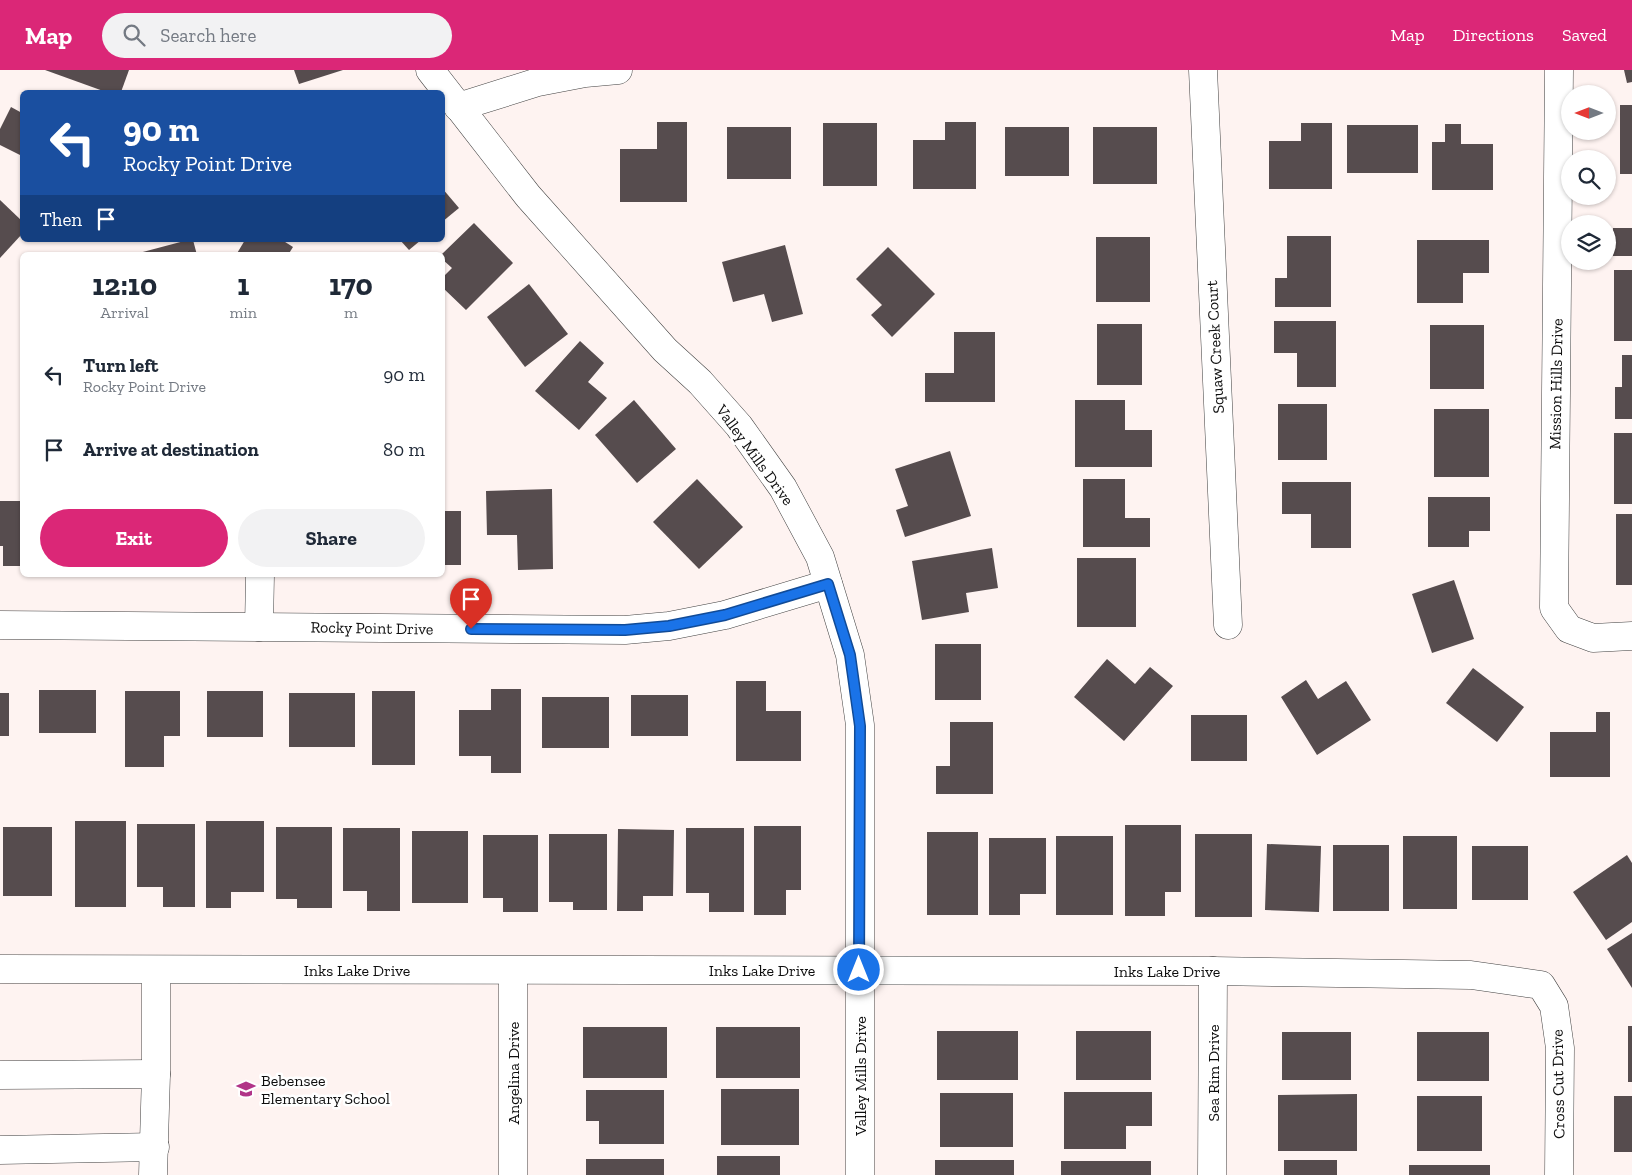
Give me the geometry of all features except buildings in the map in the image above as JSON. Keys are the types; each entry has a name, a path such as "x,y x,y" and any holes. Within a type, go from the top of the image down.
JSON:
{"street":[{"name":"Valley Mills Drive","path":"430,70 528,196 659,342 700,382 739,426 783,488 820,557 850,655 860,726 860,1175"},
{"path":"458,106 538,82 584,73 618,70"},
{"name":"Squaw Creek Court","path":"1203,70 1228,625"},
{"name":"Mission Hills Drive","path":"1559,70 1554,608 1569,629 1594,638 1632,636"},
{"path":"259,627 260,577"},
{"name":"Rocky Point Drive","path":"0,624 625,630 669,626 725,615 828,584"},
{"name":"Inks Lake Drive","path":"0,969 1213,971 1471,975 1541,985 1548,995"},
{"path":"153,1175 155,1147 156,970"},
{"name":"Angelina Drive","path":"513,971 513,1175"},
{"name":"Sea Rim Drive","path":"1212,1175 1213,971"},
{"name":"Cross Cut Drive","path":"1548,995 1554,1006 1560,1048 1559,1175"},
{"path":"0,1075 156,1074"},
{"path":"0,1150 155,1147"}],"place":[{"name":"Bebensee Elementary School","path":"246,1089"}],"route":[{"path":"471,629 625,630 669,626 725,615 828,584 850,655 860,726 859,970"}]}
